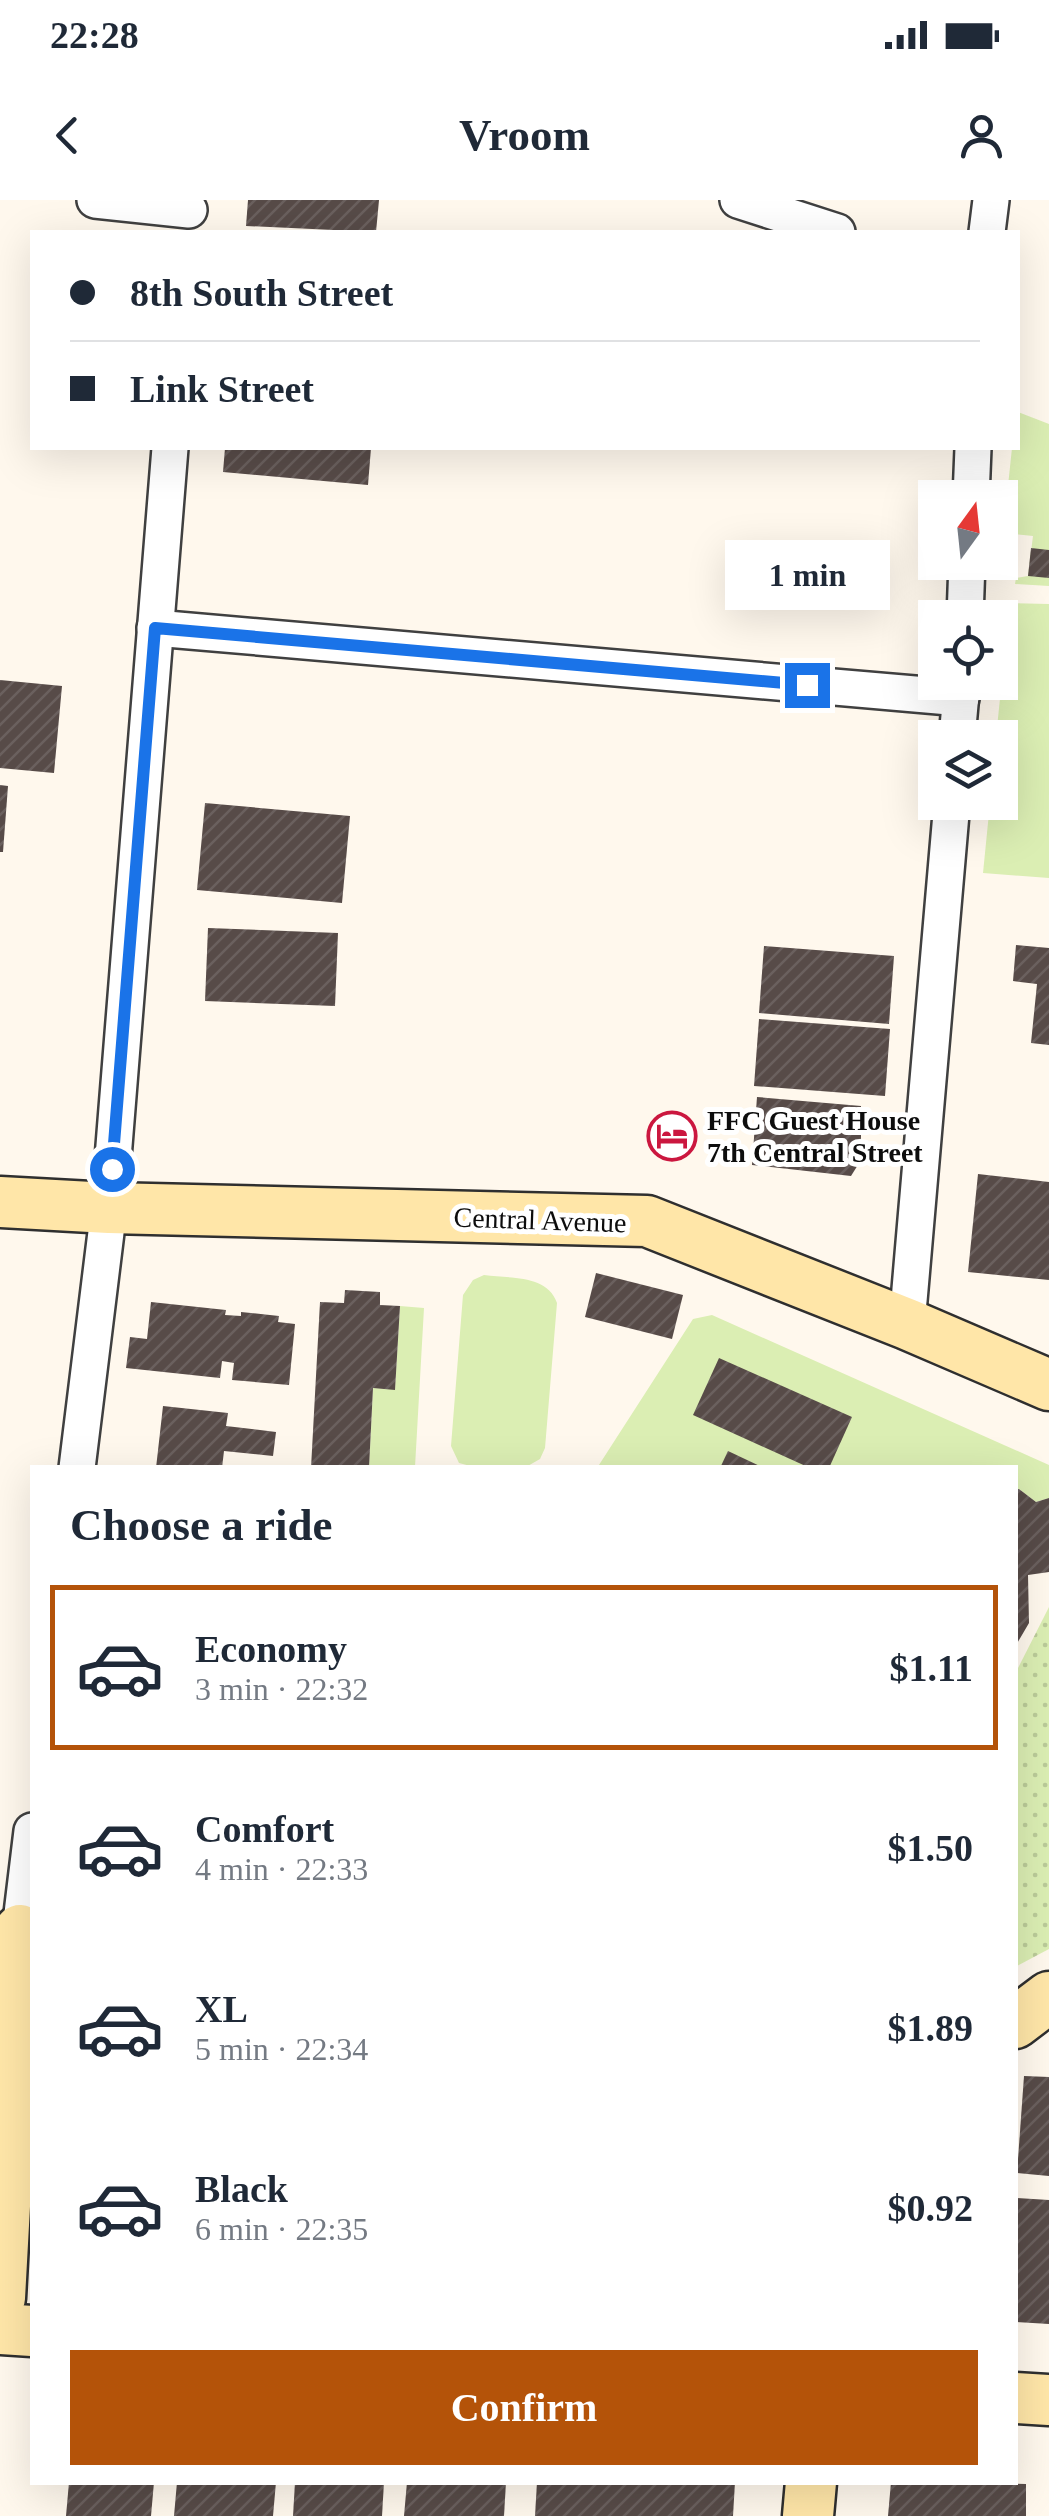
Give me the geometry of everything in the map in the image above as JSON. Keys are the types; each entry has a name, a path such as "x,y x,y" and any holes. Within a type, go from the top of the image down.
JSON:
{"street":[{"path":"95,200 189,214"},
{"path":"738,200 830,230"},
{"path":"987,230 990,200"},
{"path":"77,1465 108,1208 170,450"},
{"path":"972,480 973,450"},
{"path":"155,628 918,687"},
{"path":"907,1324 950,820"},
{"name":"Central Avenue","path":"0,1202 647,1221 1049,1385"},
{"path":"0,2298 18,1930 30,1845"},
{"path":"0,2329 30,2331"},
{"path":"1018,2398 1049,2400"},
{"path":"808,2516 811,2485"}],"green space":[{"path":"1020,413 1049,424 1049,586 1015,584 1018,578 1028,576 1033,536 1018,534 1018,480 1009,480 1012,450 1020,450"},
{"path":"1018,603 1049,604 1049,878 983,873 988,820 1018,820 1018,720 998,720 1000,700 1018,700"},
{"path":"484,1275 537,1282 557,1303 545,1448 540,1459 530,1465 467,1465 459,1463 451,1446 463,1295 473,1280"},
{"path":"400,1306 424,1308 415,1465 369,1465 373,1388 395,1389"},
{"path":"712,1315 1049,1465 1049,1498 1036,1502 1018,1489 1018,1465 599,1465 693,1319"},
{"path":"1049,1607 1049,1949 1018,1965 1018,1668"}],"building":[{"path":"248,200 379,200 376,230 246,226"},
{"path":"225,450 371,450 368,485 223,472"},
{"path":"1031,548 1049,550 1049,578 1028,576"},
{"path":"0,680 62,686 54,773 0,768"},
{"path":"0,785 8,786 3,852 0,852"},
{"path":"205,803 350,816 342,903 197,890"},
{"path":"208,928 338,933 335,1006 205,1001"},
{"path":"1016,945 1049,948 1049,1045 1031,1043 1037,984 1013,981"},
{"path":"764,946 894,956 889,1024 759,1013"},
{"path":"759,1019 890,1029 885,1096 754,1086"},
{"path":"757,1097 861,1106 861,1160 851,1176 752,1165"},
{"path":"978,1174 1049,1182 1049,1280 968,1272"},
{"path":"596,1273 683,1295 672,1339 585,1317"},
{"path":"345,1290 380,1292 380,1305 400,1306 395,1390 373,1388 369,1465 311,1465 320,1302 344,1303"},
{"path":"151,1302 226,1310 225,1315 241,1316 241,1312 279,1316 278,1322 295,1324 289,1385 232,1380 234,1363 222,1361 220,1378 126,1368 130,1337 147,1339"},
{"path":"719,1358 852,1417 830,1465 803,1465 693,1415"},
{"path":"163,1406 228,1413 226,1426 276,1432 273,1456 224,1451 222,1465 156,1465"},
{"path":"728,1451 758,1465 721,1465"},
{"path":"1018,1489 1036,1502 1049,1498 1049,1572 1028,1575 1029,1623 1018,1642"},
{"path":"1024,2076 1049,2077 1049,2176 1018,2173"},
{"path":"1018,2198 1049,2200 1049,2324 1018,2322"},
{"path":"1026,2484 1026,2516 888,2516 891,2485"},
{"path":"69,2485 154,2485 151,2516 66,2516"},
{"path":"177,2485 276,2485 273,2516 174,2516"},
{"path":"295,2485 384,2485 382,2516 293,2516"},
{"path":"407,2485 506,2485 504,2516 404,2516"},
{"path":"537,2485 735,2485 733,2516 535,2516"}],"place":[{"name":"FFC Guest House 7th Central Street","path":"672,1136"}],"route":[{"path":"112,1169 155,628 807,685"}]}
